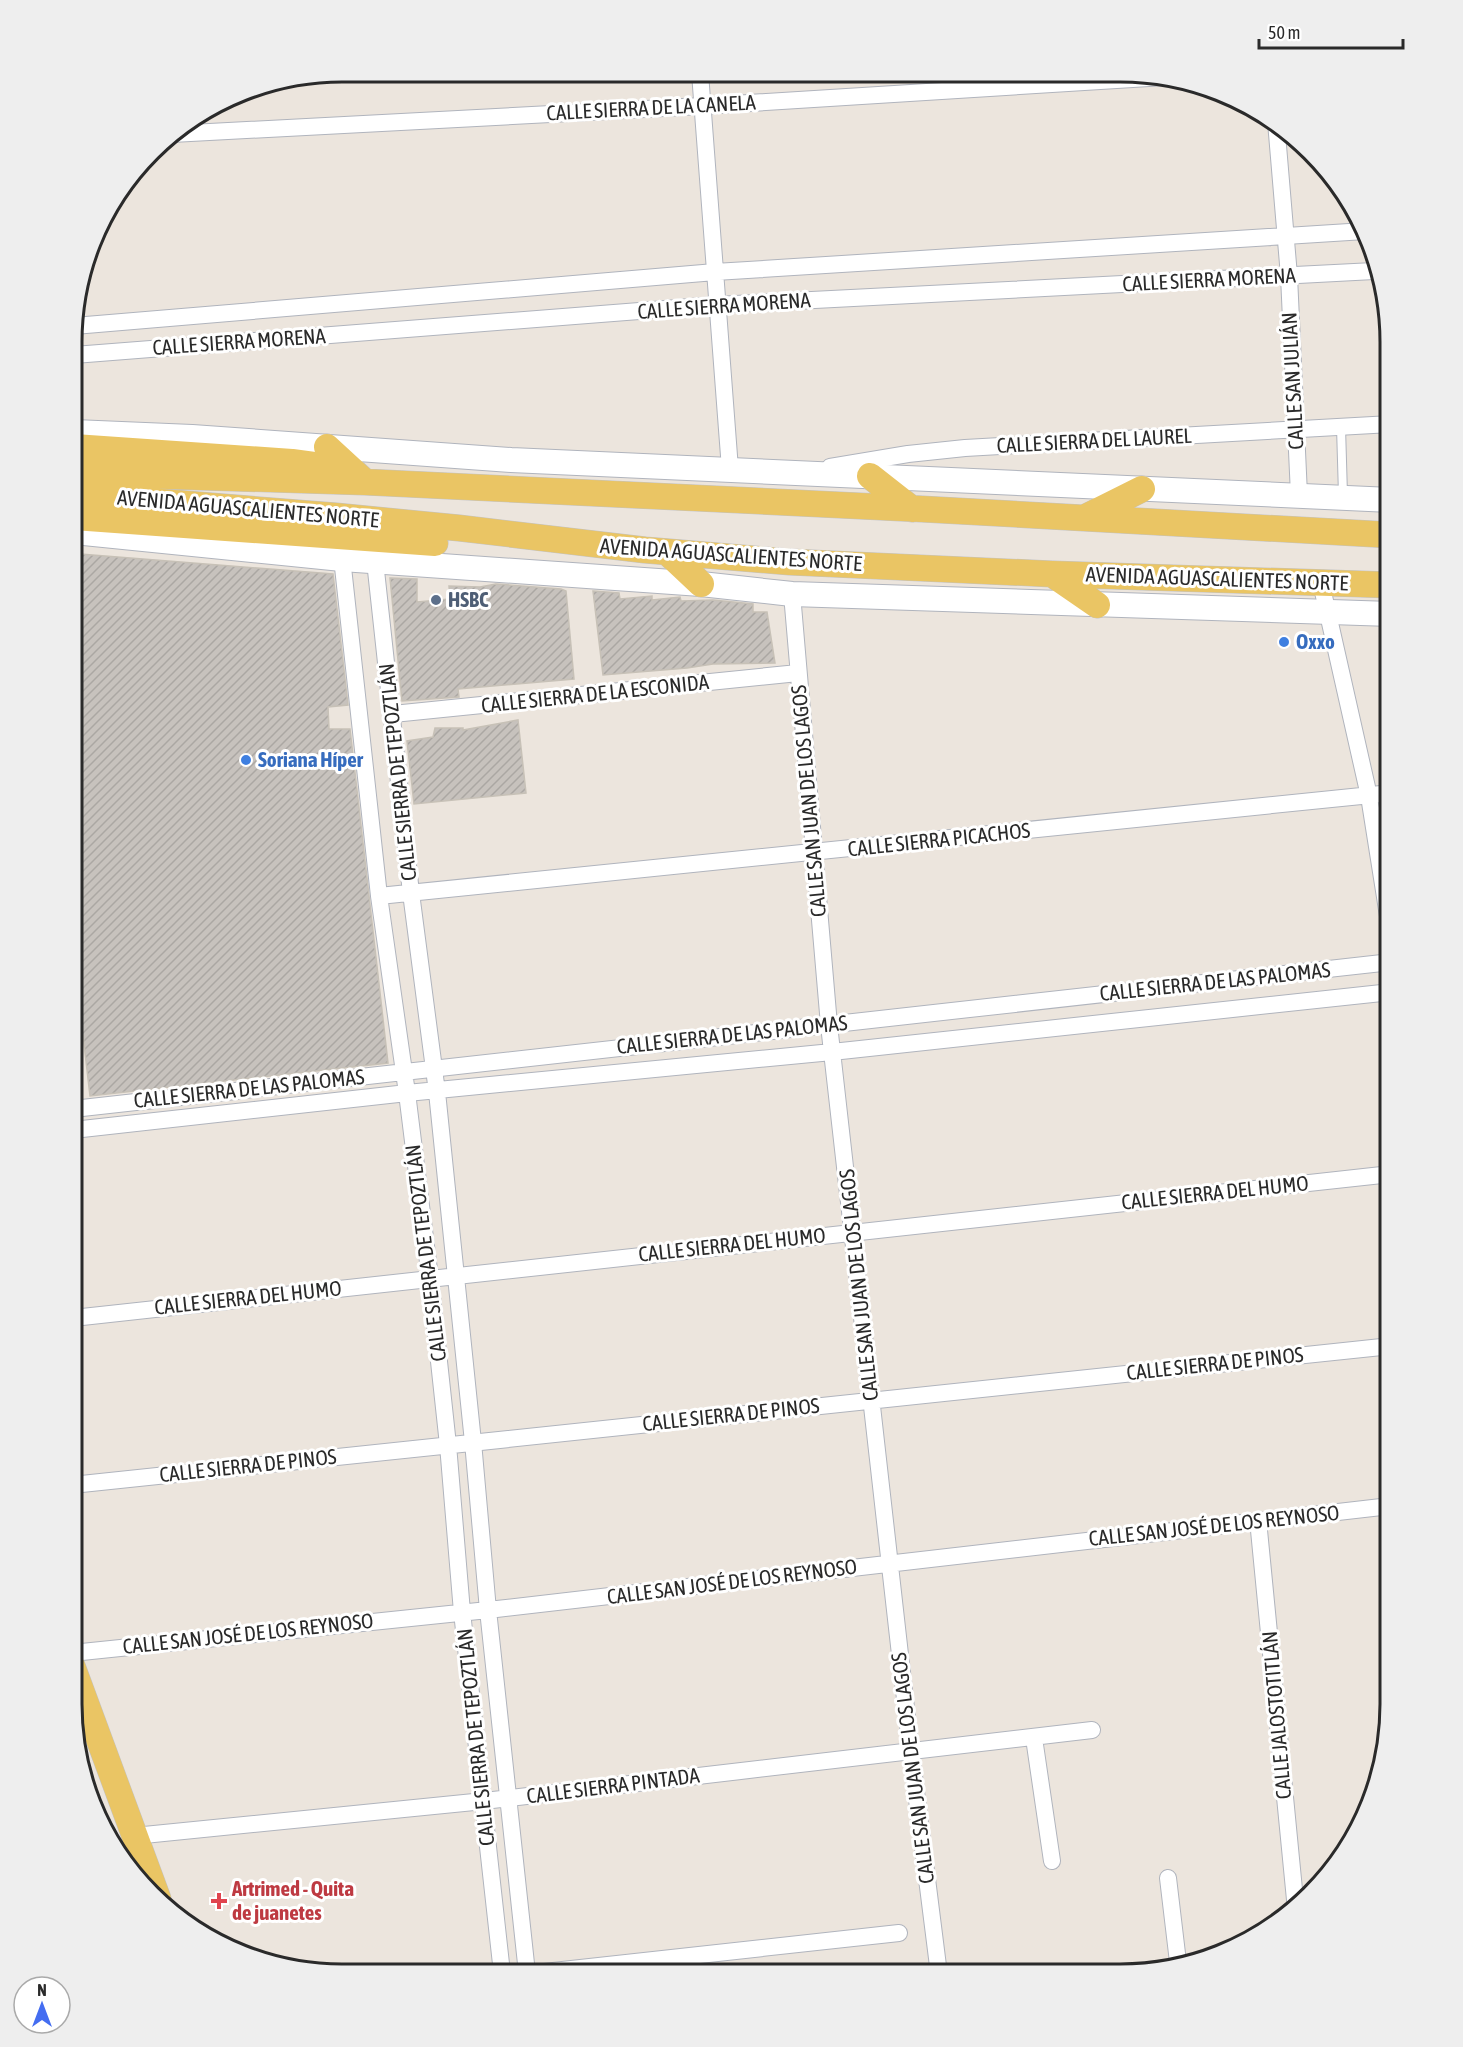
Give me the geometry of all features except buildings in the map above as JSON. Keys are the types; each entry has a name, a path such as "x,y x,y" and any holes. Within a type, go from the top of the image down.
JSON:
{"main road":[{"path":"327,447 355,482"},
{"path":"82,448 292,462 314,465 355,482"},
{"name":"AVENIDA AGUASCALIENTES NORTE","path":"82,471 1085,517 1380,534"},
{"path":"870,476 912,509"},
{"path":"1085,517 1142,489"},
{"name":"AVENIDA AGUASCALIENTES NORTE","path":"82,496 370,519 656,551 790,562 1052,574 1380,585"},
{"path":"82,530 374,550 584,554 656,551 700,584"},
{"path":"1052,574 1097,605"},
{"path":"82,1693 151,1880"}],"street":[{"path":"701,82 730,469"},
{"name":"CALLE SIERRA DE LA CANELA","path":"188,133 702,106 1085,82"},
{"name":"CALLE SAN JULIÁN","path":"1277,135 1289,276 1299,495"},
{"name":"CALLE SIERRA MORENA","path":"83,325 715,272 1356,232"},
{"name":"CALLE SIERRA MORENA","path":"82,354 716,305 1371,271"},
{"name":"CALLE SIERRA DEL LAUREL","path":"799,472 908,454 965,448 1380,425"},
{"path":"82,432 192,437 511,460 1380,500"},
{"name":"CALLE SIERRA DE TEPOZTLÁN","path":"340,547 379,896 408,1094 430,1278 448,1445 462,1612 501,1964"},
{"name":"CALLE SIERRA DE TEPOZTLÁN","path":"374,550 411,893 437,1092 488,1610 526,1964"},
{"name":"AVENIDA AGUASCALIENTES NORTE","path":"374,550 792,594 1380,613"},
{"path":"1321,583 1369,796 1380,865"},
{"name":"CALLE SAN JUAN DE LOS LAGOS","path":"792,594 829,1025 911,1752 938,1964"},
{"name":"CALLE SIERRA DE LA ESCONIDA","path":"393,714 798,673"},
{"name":"CALLE SIERRA PICACHOS","path":"379,896 1380,794"},
{"name":"CALLE SIERRA DE LAS PALOMAS","path":"82,1108 1380,963"},
{"name":"CALLE SIERRA DE LAS PALOMAS","path":"82,1129 1380,993"},
{"name":"CALLE SIERRA DEL HUMO","path":"82,1317 1380,1175"},
{"name":"CALLE SIERRA DE PINOS","path":"82,1484 1380,1347"},
{"name":"CALLE SAN JOSÉ DE LOS REYNOSO","path":"82,1652 488,1610 1380,1507"},
{"name":"CALLE JALOSTOTITLÁN","path":"1258,1520 1295,1897"},
{"name":"CALLE SIERRA PINTADA","path":"134,1836 484,1801 1092,1730"},
{"path":"1034,1738 1052,1861"},
{"path":"1168,1878 1178,1959"},
{"path":"617,1964 899,1933"}],"lane":[{"path":"1341,427 1343,498"}],"place":[{"name":"HSBC","path":"436,600"},
{"name":"Oxxo","path":"1284,642"},
{"name":"Soriana Híper","path":"246,760"},
{"name":"Artrimed - Quita de juanetes","path":"219,1901"}]}
